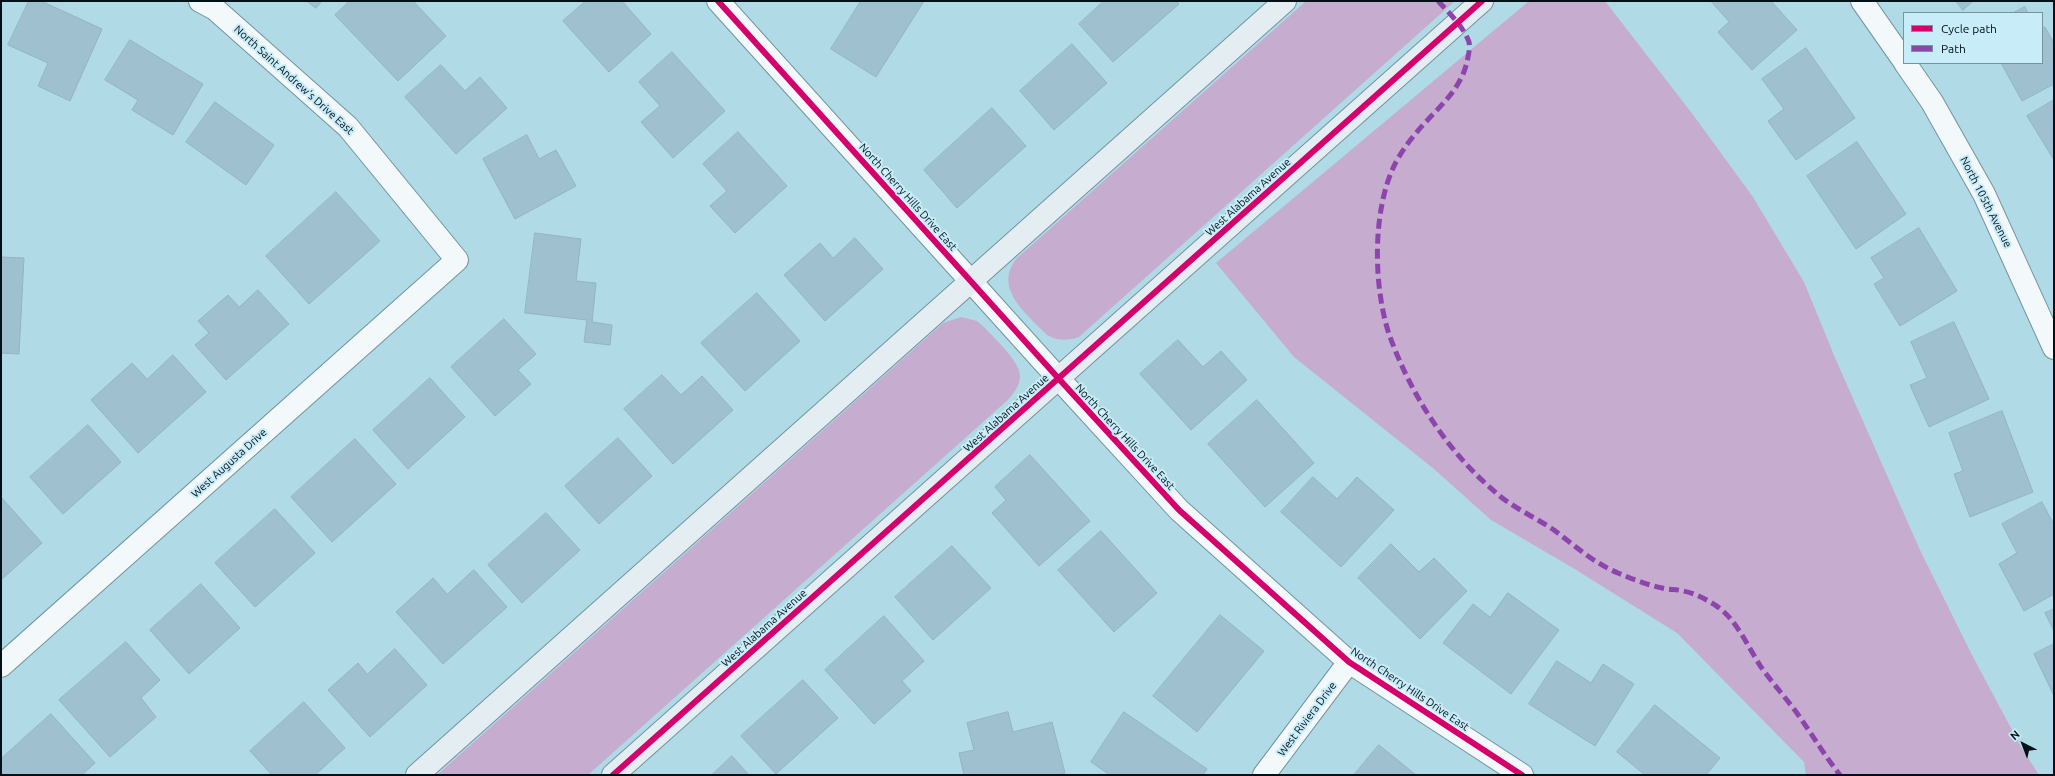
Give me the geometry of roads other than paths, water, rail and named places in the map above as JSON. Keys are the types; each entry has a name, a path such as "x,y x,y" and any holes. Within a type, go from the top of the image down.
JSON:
{"street":[{"name":"North Saint Andrew's Drive East","path":"200,1 215,9 348,127 457,260"},
{"name":"North Cherry Hills Drive East","path":"718,1 1059,380 1179,510 1349,662 1522,775"},
{"path":"417,775 1285,1"},
{"name":"West Alabama Avenue","path":"613,775 1059,380 1482,1"},
{"name":"North 105th Avenue","path":"1862,1 1903,59"},
{"name":"North 105th Avenue","path":"1906,64 1932,102 1984,194 2054,348"},
{"name":"West Augusta Drive","path":"1,666 457,260"},
{"name":"West Riviera Drive","path":"1264,775 1349,662"}]}
